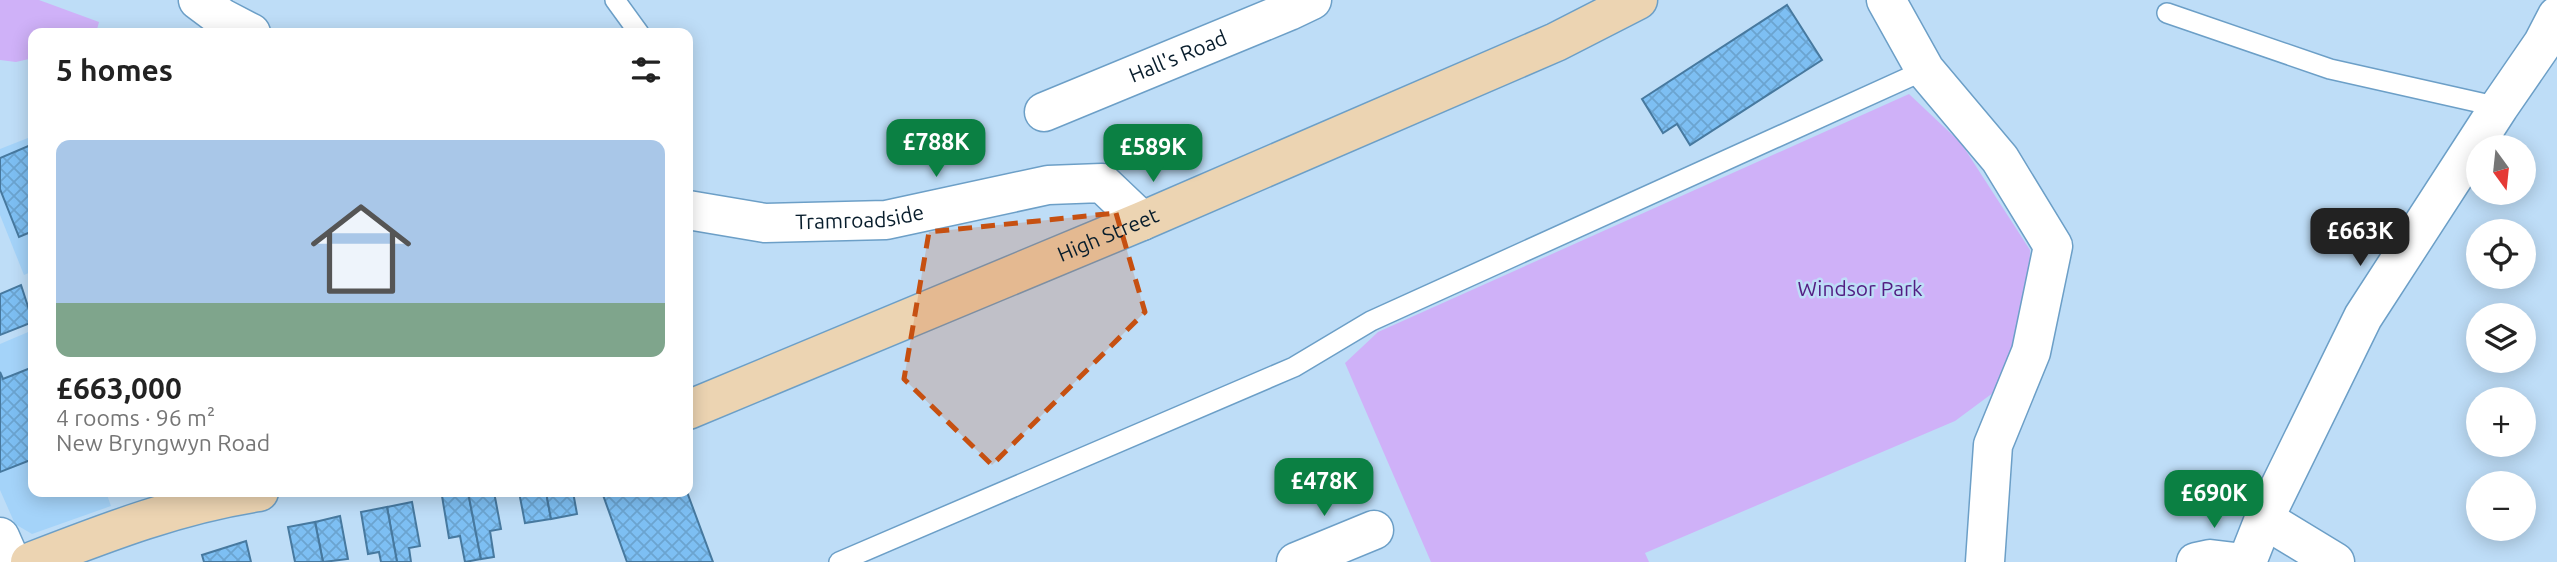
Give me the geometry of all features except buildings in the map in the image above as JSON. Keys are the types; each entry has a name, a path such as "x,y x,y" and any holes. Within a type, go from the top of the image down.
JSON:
{"street":[{"path":"198,0 241,28"},
{"name":"Hall's Road","path":"1044,112 1312,0"},
{"name":"High Street","path":"693,408 1142,221 1556,42 1638,0"},
{"path":"1886,0 1925,70 2000,159 2053,246 2031,352 1993,445 1984,562"},
{"path":"2246,562 2264,519 2363,317 2543,43 2557,16"},
{"name":"Tramroadside","path":"693,211 765,223 886,220 1048,185 1102,183 1142,221"},
{"path":"30,562 132,523 226,497"},
{"path":"2264,519 2335,562"},
{"path":"1296,562 1374,530"},
{"path":"0,537 11,562"},
{"path":"2196,562 2210,559 2235,562"}],"lane":[{"path":"620,3 636,28"},
{"path":"2167,13 2330,69 2499,107"},
{"path":"839,562 1294,367 1371,321 1925,70"}],"highlighted area":[{"path":"1116,213 1145,312 992,465 904,379 929,232"}],"shaded area":[{"path":"28,138 28,273 24,275 0,215 0,149"},
{"path":"28,332 28,497 108,497 111,506 32,534 15,524 0,490 0,344"}],"green space":[{"path":"0,0 39,0 99,22 97,28 28,28 28,59 16,62 0,60"},
{"name":"Windsor Park","path":"1909,94 1961,143 2030,250 2029,298 2005,384 1955,421 1645,553 1649,562 1431,562 1345,363 1378,332"}]}
